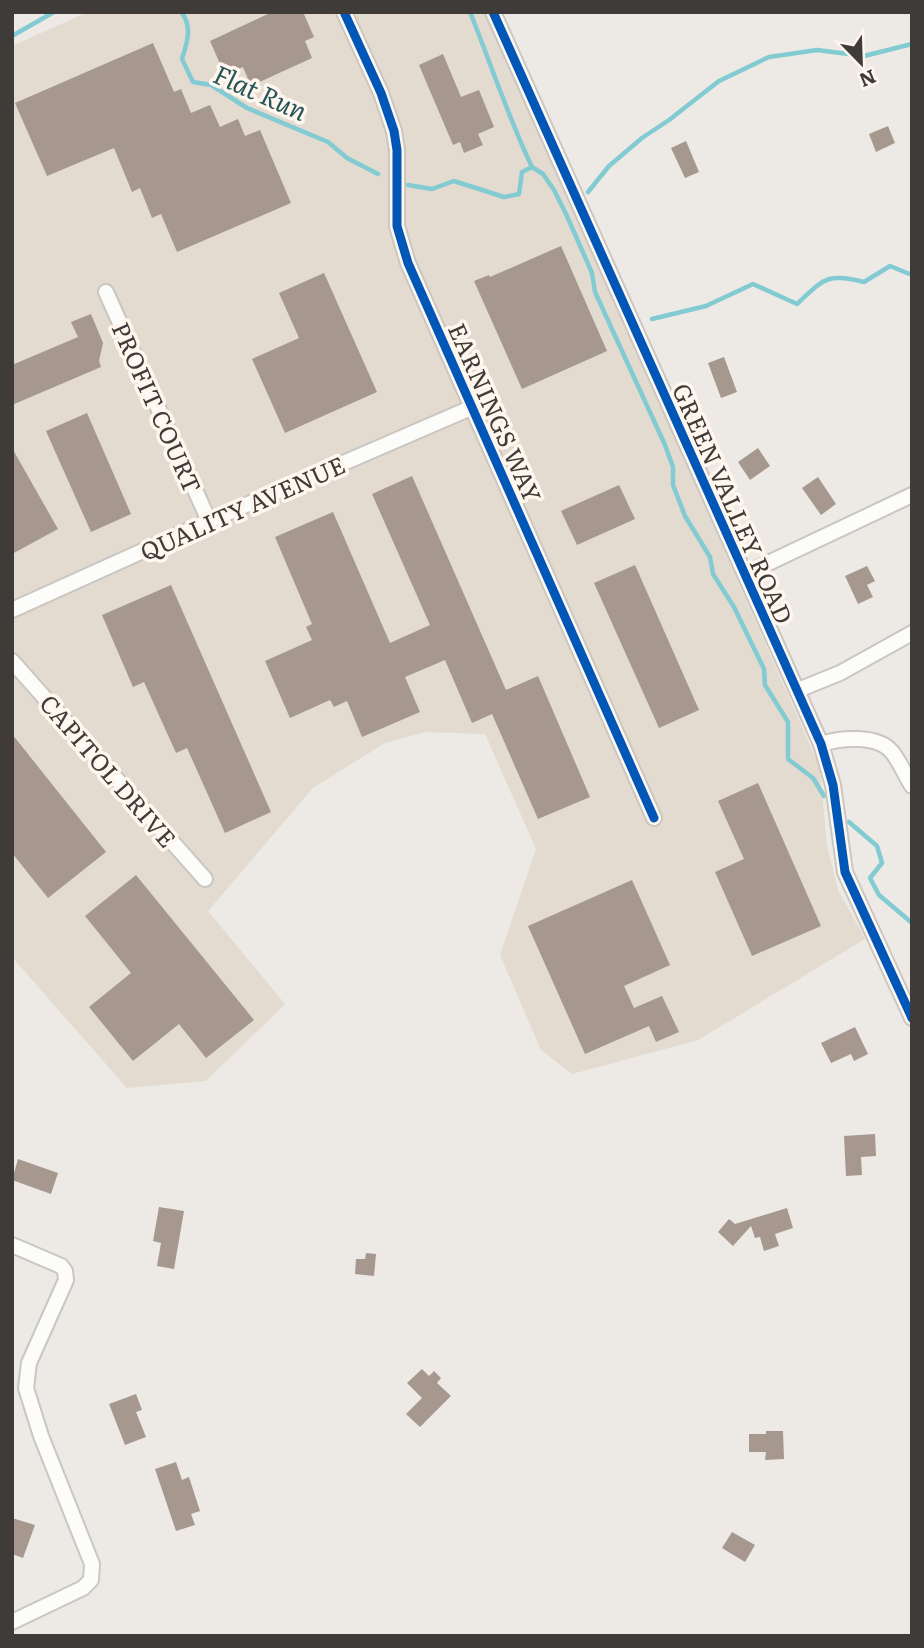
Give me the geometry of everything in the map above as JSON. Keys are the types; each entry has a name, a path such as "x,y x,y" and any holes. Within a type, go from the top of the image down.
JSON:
{"street":[{"name":"EARNINGS WAY","path":"344,12 381,93 394,131 397,150 397,226 401,244 654,818"},
{"name":"GREEN VALLEY ROAD","path":"493,12 821,744 835,793 845,872 912,1018"},
{"name":"PROFIT COURT","path":"106,292 209,521"},
{"name":"QUALITY AVENUE","path":"12,610 473,407"},
{"path":"745,573 912,495"},
{"path":"798,690 840,673 912,633"},
{"name":"CAPITOL DRIVE","path":"12,661 205,879"},
{"path":"821,744 850,739 873,741 890,750 912,786"},
{"path":"12,1245 61,1266 65,1271 66,1279 29,1363 26,1388 41,1436 92,1564 91,1580 83,1588 12,1622"}],"shaded area":[{"path":"88,12 487,12 820,768 827,846 838,890 865,939 698,1040 572,1074 541,1050 500,955 536,849 485,734 425,732 385,743 313,788 208,911 285,1004 206,1081 127,1088 12,957 12,46"}],"building":[{"path":"272,12 303,12 314,37 305,41 312,58 251,86 243,67 225,75 210,41"},
{"path":"153,43 174,92 181,89 191,113 210,105 220,127 238,119 245,136 260,130 291,203 177,252 161,214 152,218 140,188 132,192 114,148 47,176 15,103"},
{"path":"443,54 461,97 479,90 494,127 478,134 483,145 464,153 460,142 453,145 419,65"},
{"path":"888,126 895,143 876,152 869,134"},
{"path":"686,141 699,172 685,178 671,148"},
{"path":"561,246 607,351 522,389 474,281 489,275 490,277"},
{"path":"324,273 377,392 285,433 252,359 299,338 279,293"},
{"path":"91,314 103,343 99,361 101,367 12,405 12,365 78,337 71,322"},
{"path":"724,357 737,392 721,398 708,363"},
{"path":"87,413 131,514 91,532 46,431"},
{"path":"12,448 58,529 12,554"},
{"path":"758,448 770,466 750,480 738,462"},
{"path":"412,476 506,690 538,676 590,797 538,819 492,714 472,723 445,660 405,677 420,712 362,737 347,701 334,707 330,700 290,718 265,661 312,640 306,627 312,624 275,537 333,512 390,643 430,625 372,494"},
{"path":"818,477 836,504 821,515 802,488"},
{"path":"619,485 635,519 577,545 561,511"},
{"path":"635,565 699,710 659,728 594,583"},
{"path":"867,566 875,581 867,585 873,597 858,604 845,576"},
{"path":"171,585 271,812 225,833 187,748 176,753 144,682 133,687 102,615"},
{"path":"12,734 106,852 48,898 12,853"},
{"path":"758,783 821,926 752,956 715,872 744,859 718,801"},
{"path":"136,875 254,1020 206,1058 179,1024 133,1061 89,1007 131,973 85,916"},
{"path":"632,880 670,965 624,986 634,1008 662,996 679,1032 656,1042 649,1026 585,1054 528,926"},
{"path":"855,1027 868,1054 854,1061 851,1054 831,1063 821,1043"},
{"path":"875,1134 876,1156 861,1157 862,1175 846,1176 844,1136"},
{"path":"18,1159 58,1173 51,1194 12,1180"},
{"path":"159,1207 184,1211 174,1269 157,1266 161,1243 153,1241"},
{"path":"787,1208 793,1228 775,1234 779,1246 764,1251 760,1237 755,1238 751,1226 733,1246 718,1232 729,1219 735,1224"},
{"path":"366,1253 376,1254 374,1276 355,1274 356,1259 365,1259"},
{"path":"422,1369 429,1376 434,1371 441,1378 437,1383 451,1396 420,1427 406,1414 422,1398 407,1383"},
{"path":"136,1394 142,1410 136,1412 146,1437 125,1445 109,1404"},
{"path":"766,1431 783,1431 784,1459 765,1460 766,1452 749,1452 749,1434 766,1434"},
{"path":"176,1462 182,1480 189,1477 200,1511 191,1514 195,1525 176,1531 155,1469"},
{"path":"12,1518 35,1525 23,1558 12,1554"},
{"path":"732,1532 755,1545 745,1562 722,1548"}],"waterway":[{"name":"Flat Run","path":"12,36 54,12"},
{"name":"Flat Run","path":"181,12 188,29 182,59 193,82 211,85 247,108 328,142 347,158 378,174"},
{"path":"470,12 532,167"},
{"path":"588,192 609,166 642,138 719,81 769,57 817,50 864,56 912,44"},
{"path":"408,185 432,189 454,181 504,197 519,194 522,172 532,167 543,174 554,190 592,273 595,292 665,445 673,467 673,485 685,516 710,557 713,574 734,607 764,669 765,685 788,722 788,759 813,778 824,796"},
{"name":"Flat Run","path":"652,319 706,306 753,284 797,304 820,284 833,278 864,282 890,266 912,275"},
{"path":"849,822 877,846 882,863 870,878 879,895 912,923"}],"cycle path":[{"path":"344,12 381,93 394,131 397,150 397,226 408,263 654,818"},
{"path":"493,12 821,744 833,785 845,872 912,1018"}]}
